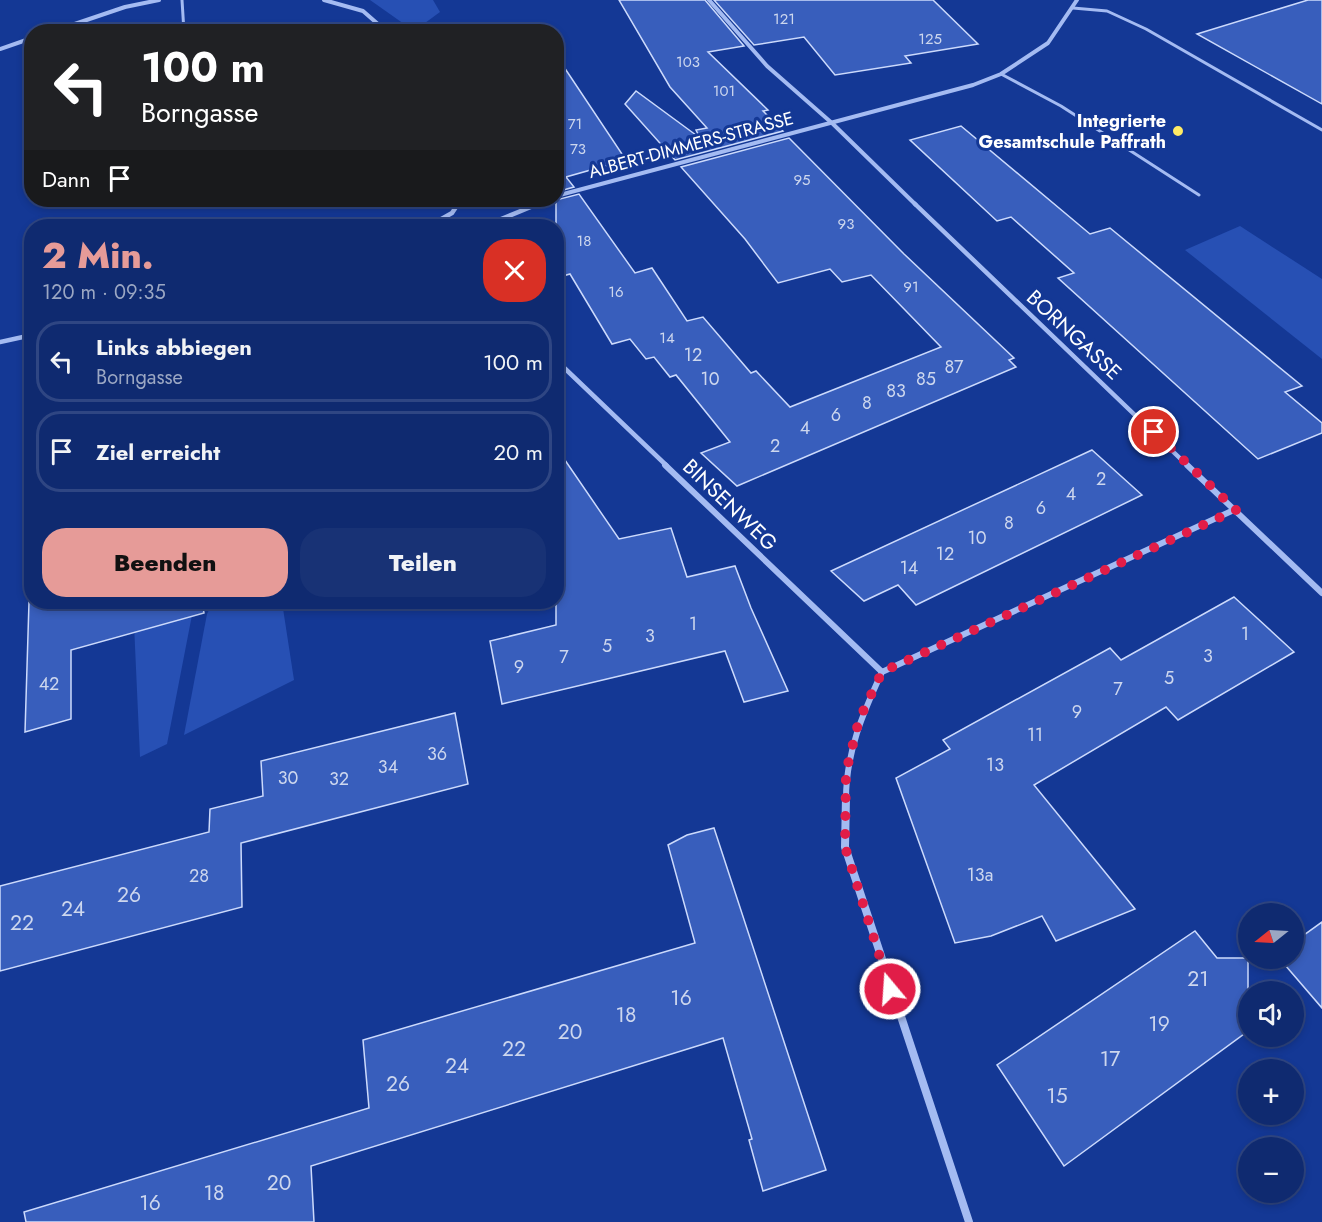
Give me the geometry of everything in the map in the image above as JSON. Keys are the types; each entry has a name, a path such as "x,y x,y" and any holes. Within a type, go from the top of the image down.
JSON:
{"street":[{"path":"75,24 125,7 159,0"},
{"path":"324,0 363,11 378,24"},
{"name":"BORNGASSE","path":"709,0 732,30 802,100 833,124 1006,293 1322,593"},
{"path":"833,124 974,85 1001,74 1048,43 1077,0"},
{"path":"0,50 24,41"},
{"name":"ALBERT-DIMMERS-STRASSE","path":"564,194 795,131 833,124"},
{"path":"441,219 452,213 456,207"},
{"path":"501,219 530,207"},
{"path":"0,342 24,337"},
{"name":"BINSENWEG","path":"564,368 882,672"},
{"path":"969,1222 845,847 846,772 859,720 882,672 1236,510"}],"lane":[{"path":"182,0 184,24"},
{"path":"1073,8 1107,11 1146,29 1322,130"},
{"path":"1001,74 1061,106 1199,195"}],"shaded area":[{"path":"370,0 433,0 440,12 424,24 404,24"},
{"path":"1240,226 1322,279 1322,359 1185,250"},
{"path":"133,609 195,609 192,615 167,744 140,757"},
{"path":"210,609 283,609 294,680 184,735"}],"building":[{"path":"619,0 705,0 744,46 708,52 768,110 763,111 783,131 675,160 625,104 636,91 700,138 696,130 707,128 670,87"},
{"path":"714,0 933,0 978,44 905,56 911,63 835,75 804,37 754,45"},
{"path":"1308,0 1322,0 1322,104 1197,34"},
{"path":"564,67 626,160 566,177 574,187 564,190"},
{"path":"961,126 1090,234 1110,228 1302,386 1285,392 1322,423 1322,433 1258,459 1058,278 1074,273 1011,217 997,221 910,140"},
{"path":"789,138 904,254 1014,358 1009,360 1016,367 737,486 701,453 730,442 676,375 670,377 654,357 646,359 630,339 612,344 570,274 564,276 564,219 556,219 556,207 564,207 564,198 579,194 635,273 652,268 687,321 703,317 751,373 756,371 790,407 941,347 871,275 842,282 830,269 778,283 745,239 681,167"},
{"path":"1092,450 1142,495 916,605 898,585 864,601 831,571"},
{"path":"564,459 619,539 671,528 687,577 735,566 788,691 744,702 725,651 502,704 490,641 556,625 556,609 564,609"},
{"path":"1234,597 1294,652 1178,720 1166,707 1034,785 1135,909 1056,941 1042,916 991,936 955,943 896,778 950,749 943,740 1110,648 1121,660"},
{"path":"29,609 203,609 204,613 71,650 71,719 25,732"},
{"path":"455,713 468,784 241,843 242,907 0,971 0,886 209,832 210,809 263,796 261,761"},
{"path":"714,828 826,1170 763,1191 749,1140 752,1139 723,1038 311,1166 314,1222 26,1222 24,1212 369,1108 363,1040 695,943 668,845 687,835"},
{"path":"1322,922 1322,1008 1304,987 1304,981 1299,981 1288,969 1304,969 1304,935"},
{"path":"1195,931 1217,958 1238,958 1238,969 1248,969 1248,981 1238,981 1238,1038 1064,1166 997,1065"}],"place":[{"name":"Integrierte Gesamtschule Paffrath","path":"1178,131"}],"route":[{"path":"890,989 845,847 846,772 859,720 882,672 1236,510 1154,432"}]}
